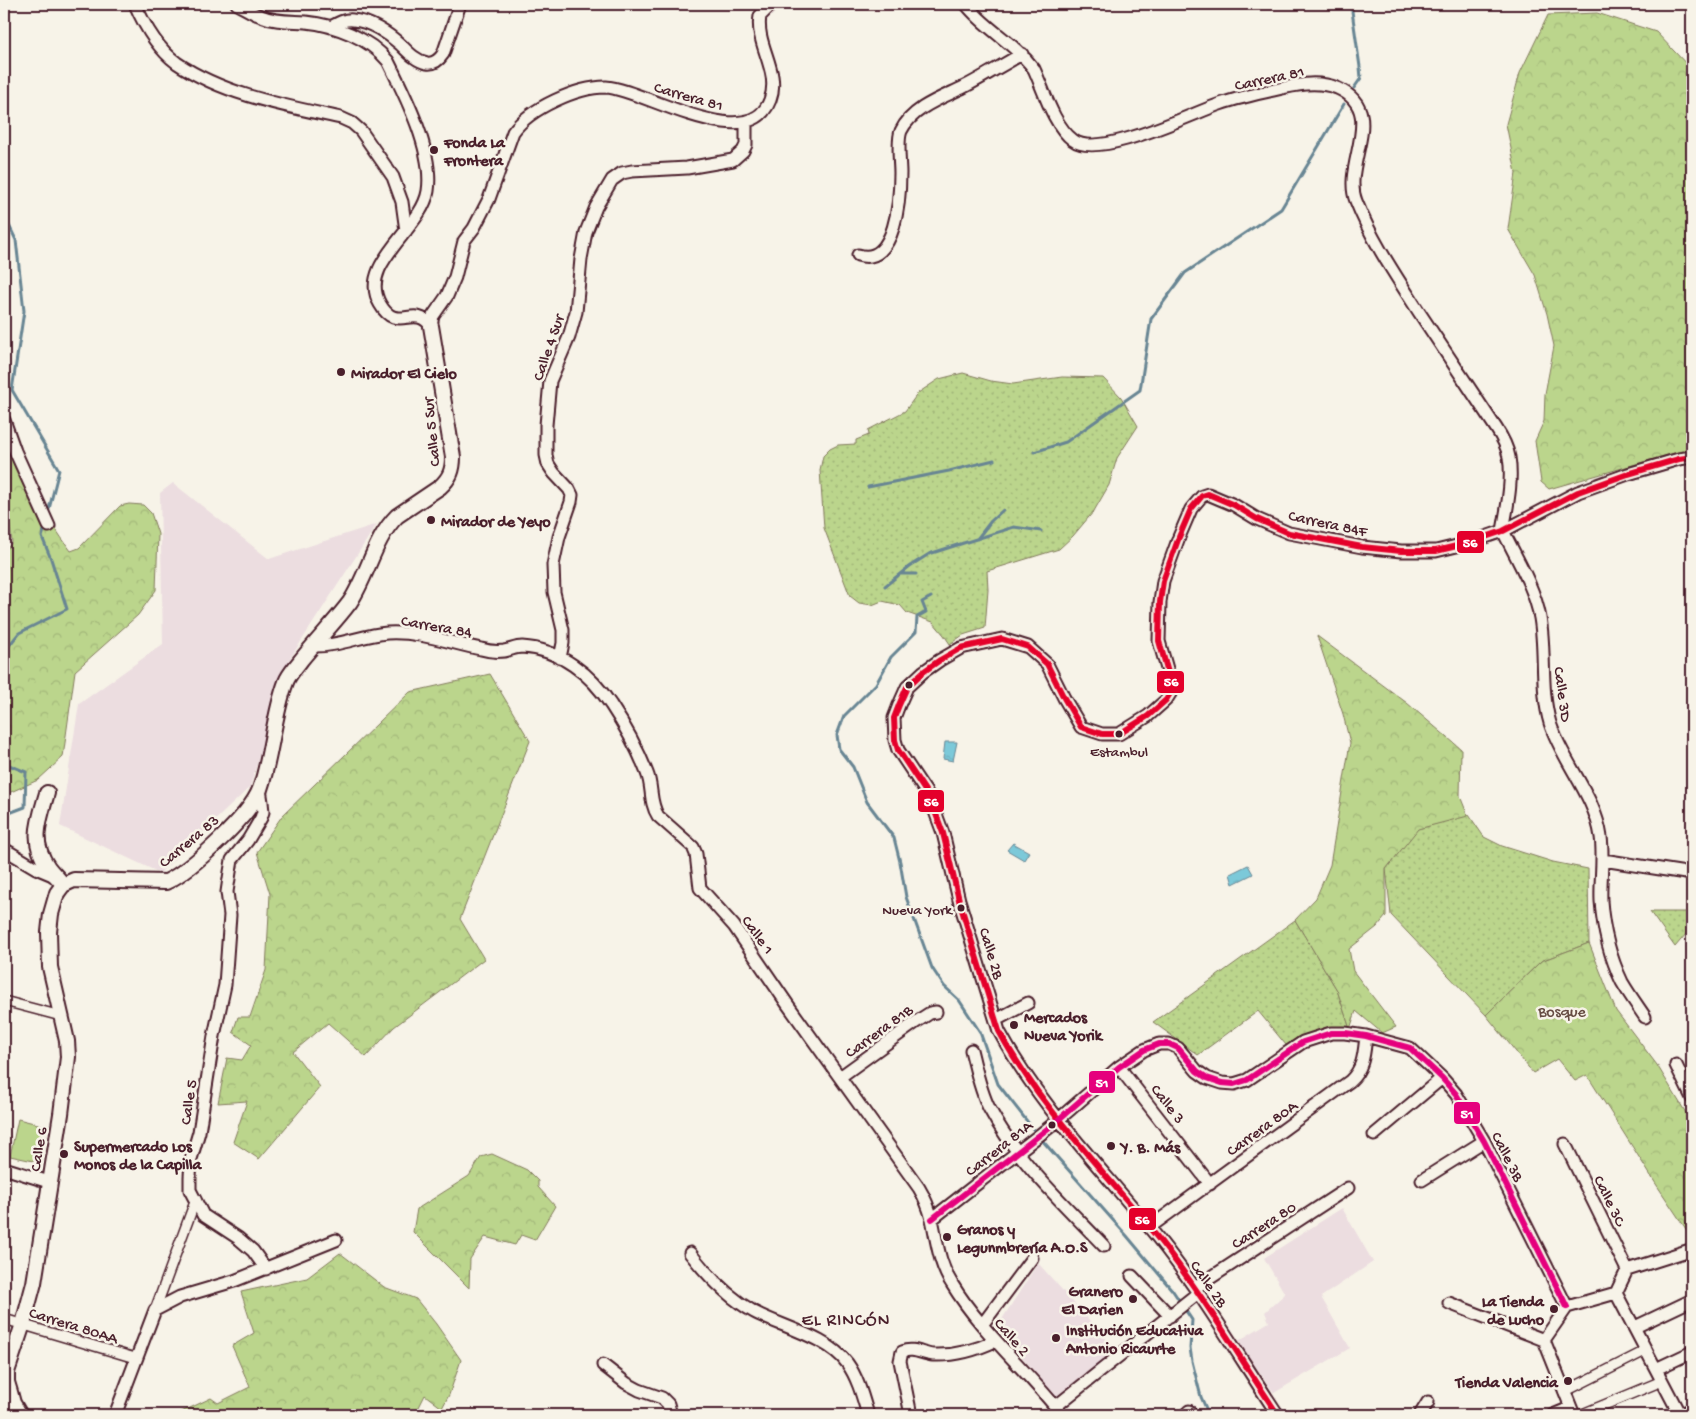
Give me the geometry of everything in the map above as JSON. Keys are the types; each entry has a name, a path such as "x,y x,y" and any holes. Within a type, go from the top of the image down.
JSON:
{"street":[{"path":"135,4 148,29 176,62 207,80 283,105 348,120 357,127 393,177 402,202 406,231"},
{"path":"237,4 261,17 309,22 331,27 370,44 381,52 388,61 415,121 427,160 428,189 421,210 379,268 376,280 376,294 380,305 392,317 403,319 418,316 422,317 431,326"},
{"path":"331,27 346,20 365,23 386,34 422,61 431,63 438,60 443,54 460,4"},
{"path":"746,121 760,114 768,104 772,93 771,72 759,35 760,16 772,4"},
{"name":"Carrera 81","path":"966,4 985,24 1022,54 1034,69 1065,134 1075,142 1086,145 1116,142 1219,104 1300,84 1324,84 1336,88 1352,99 1360,109 1362,118 1362,140 1355,159 1354,197 1387,263 1496,428 1506,447 1509,457 1509,481 1503,531"},
{"path":"858,255 864,257 872,256 880,252 888,242 897,216 900,176 900,133 910,119 939,98 962,88 1022,54"},
{"name":"Carrera 81","path":"431,326 433,316 455,277 464,241 474,228 489,199 513,132 520,122 528,116 549,103 583,91 607,87 716,122 746,121"},
{"name":"Calle 4 Sur","path":"560,658 563,643 554,592 553,565 559,537 572,495 548,464 546,455 546,426 550,381 569,337 576,312 581,259 586,232 602,193 617,176 632,171 687,168 733,160 743,151 746,145 746,121"},
{"name":"Calle 5 Sur","path":"260,789 286,682 290,675 312,646 343,612 358,591 372,558 392,522 397,516 440,487 452,472 453,457 431,326"},
{"path":"4,420 15,451 49,526"},
{"name":"Carrera 84F","path":"1109,735 1119,734 1148,716 1166,700 1171,692 1171,683 1159,641 1160,602 1163,581 1191,509 1202,496 1208,494 1216,497 1289,533 1372,548 1400,551 1436,551 1465,544 1503,531 1578,492 1628,474 1692,457"},
{"name":"Calle 3D","path":"1503,531 1530,586 1540,617 1544,686 1550,722 1557,742 1593,809 1601,836 1603,860 1601,901 1608,943 1622,982 1645,1017"},
{"name":"Carrera 84","path":"312,646 330,645 373,635 393,633 423,636 486,650 504,651 526,647"},
{"name":"Calle 2B","path":"1109,735 1081,727 1047,664 1028,647 1002,639 961,648 923,672 907,687 894,718 895,740 898,750 930,798 943,833 959,900 999,1031 1008,1049 1058,1120 1150,1228 1197,1291 1278,1415"},
{"name":"Calle 1","path":"526,647 560,658 582,671 605,695 623,724 647,773 651,800 655,811 663,821 695,850 700,888 734,926 788,1006 920,1188 932,1219 939,1253 946,1274"},
{"name":"Carrera 83","path":"61,882 80,880 166,882 178,876 204,854 250,806 260,789"},
{"name":"Calle 5","path":"260,789 263,812 261,818 248,840 232,860 228,881 227,892 230,915 225,985 214,1036 200,1132 191,1159 190,1190 203,1216 238,1238 253,1251 266,1269"},
{"path":"47,793 37,826 36,839 49,870 61,882"},
{"path":"4,849 61,882"},
{"path":"1603,860 1692,874"},
{"name":"Calle 6","path":"20,1415 13,1403 7,1382 7,1372 34,1283 68,1057 50,967 49,932 53,903 61,882"},
{"path":"4,1001 60,1016"},
{"path":"996,1020 1028,1003"},
{"name":"Carrera 81B","path":"840,1078 916,1022 930,1013 936,1012"},
{"name":"Carrera 81A","path":"932,1219 1058,1120 1119,1067 1144,1050 1158,1044 1169,1044 1178,1048 1192,1065 1207,1078 1222,1083 1234,1084 1247,1080 1303,1042 1332,1033 1366,1036"},
{"name":"Calle 3B","path":"1366,1036 1410,1048 1442,1078 1467,1110 1567,1307"},
{"name":"Carrera 80A","path":"1150,1228 1357,1075 1362,1064 1366,1036"},
{"path":"971,1050 988,1106 1018,1152 1104,1246"},
{"path":"1676,1065 1692,1098"},
{"name":"Calle 3","path":"1119,1067 1210,1184"},
{"path":"1374,1135 1442,1078"},
{"path":"1422,1180 1484,1141"},
{"name":"Calle 3C","path":"1565,1144 1627,1270"},
{"path":"4,1168 49,1182"},
{"name":"Carrera 80","path":"1058,1411 1189,1301 1197,1291 1348,1188"},
{"path":"115,1415 196,1199"},
{"path":"155,1310 180,1297 234,1281 336,1240"},
{"path":"1544,1340 1567,1307 1616,1293 1627,1270 1690,1250"},
{"path":"690,1254 724,1290 753,1311 824,1343 846,1362 858,1382 868,1415"},
{"path":"982,1325 1032,1258"},
{"name":"Calle 2","path":"946,1274 995,1341 1058,1411"},
{"path":"1132,1276 1173,1314"},
{"path":"1616,1293 1680,1415 1692,1409"},
{"path":"1635,1327 1692,1300"},
{"path":"1449,1303 1544,1340 1572,1411 1554,1415"},
{"name":"Carrera 80AA","path":"4,1319 135,1358"},
{"path":"911,1415 900,1354 905,1350 914,1350 934,1355 945,1355 966,1351 995,1341"},
{"path":"1564,1392 1647,1350"},
{"path":"1656,1369 1692,1352"},
{"path":"603,1365 626,1384 662,1398 668,1404 671,1415"},
{"path":"1580,1415 1662,1380"},
{"path":"1420,1415 1428,1402"}],"shaded area":[{"path":"173,483 269,559 377,524 289,660 250,787 160,873 60,826 79,704 163,644 160,493"},
{"path":"1342,1208 1373,1262 1321,1297 1350,1348 1274,1393 1238,1341 1269,1322 1265,1312 1285,1294 1264,1258"},
{"name":"Institución Educativa Antonio Ricaurte","path":"1038,1263 1116,1350 1056,1397 997,1327"}],"green space":[{"path":"1597,13 1656,32 1692,70 1692,448 1549,489 1541,482 1535,441 1544,421 1545,394 1554,346 1547,314 1535,275 1508,229 1516,173 1506,124 1520,73 1548,15"},
{"path":"963,373 991,381 1013,384 1062,377 1103,378 1121,397 1138,426 1117,458 1109,485 1094,511 1073,536 1059,549 987,571 988,590 985,628 963,635 950,644 933,622 907,613 900,605 882,601 872,605 859,603 850,596 824,528 820,470 823,456 830,449 838,445 856,444 856,440 869,435 868,430 905,411 918,393 939,379"},
{"path":"4,436 34,495 71,551 79,548 120,506 129,504 143,505 151,513 158,534 156,590 138,615 75,671 63,757 38,780 4,795 4,553 12,542 4,501"},
{"path":"1317,636 1407,703 1461,749 1460,796 1468,816 1418,829 1386,869 1386,916 1377,927 1349,949 1353,971 1396,1027 1382,1033 1356,1011 1350,1029 1337,990 1295,920 1316,898 1330,865 1350,743 1343,714"},
{"path":"490,674 530,741 460,919 484,959 394,1027 366,1057 328,1023 293,1052 320,1087 259,1159 233,1142 247,1101 218,1103 227,1058 242,1060 251,1045 233,1032 238,1017 250,1017 266,970 270,894 257,852 282,816 410,692"},
{"path":"1469,815 1484,837 1502,846 1553,862 1588,869 1589,943 1541,961 1486,1015 1391,915 1386,869 1417,829"},
{"path":"1650,912 1692,912 1692,927 1675,947"},
{"path":"1295,920 1337,990 1350,1029 1286,1045 1258,1011 1198,1055 1153,1022"},
{"name":"Bosque","path":"1589,943 1616,1011 1657,1065 1692,1123 1692,1236 1656,1184 1587,1075 1575,1081 1557,1059 1533,1073 1486,1015 1541,961"},
{"path":"18,1119 46,1126 38,1162 10,1156"},
{"path":"492,1154 527,1170 538,1181 538,1187 555,1206 535,1240 521,1235 515,1245 485,1237 470,1259 469,1288 413,1232 417,1209 469,1176 481,1157"},
{"path":"340,1253 384,1287 416,1299 461,1360 449,1395 442,1408 425,1395 415,1415 175,1415 211,1398 218,1403 250,1387 232,1346 254,1333 241,1292 307,1278"}],"water":[{"path":"945,742 957,742 953,761 943,759"},
{"path":"1013,843 1029,852 1024,860 1007,850"},
{"path":"1248,865 1253,874 1233,884 1230,874"}],"waterway":[{"path":"1351,4 1361,78 1354,88"},
{"path":"1034,452 1066,442 1140,390 1151,319 1185,273 1281,209 1344,104"},
{"path":"4,215 16,240 24,311 12,390 59,470 48,513"},
{"path":"868,487 994,460"},
{"path":"977,539 991,521 1003,510"},
{"path":"4,652 19,633 67,609 42,537 45,527"},
{"path":"885,586 929,554 1014,527 1041,531"},
{"path":"901,574 916,574"},
{"path":"931,597 922,602 926,612 917,617 916,632 891,657 876,684 844,716 837,735 839,749 853,767 867,802 894,838 906,897 932,968 944,986 959,1000 980,1032 998,1084 1037,1134"},
{"path":"4,763 26,772 25,807 4,815"},
{"path":"1041,1139 1127,1236 1181,1303"},
{"path":"1184,1308 1192,1320 1190,1348 1192,1361 1201,1397 1209,1415"}],"transit line":[{"name":"56","path":"1278,1415 1184,1272 1050,1108 1015,1058 999,1031 959,900 943,833 930,798 898,750 895,740 894,718 899,705 907,687 940,660 961,648 1002,639 1028,647 1047,664 1081,727 1102,734 1119,734 1148,716 1166,700 1171,692 1171,683 1159,641 1160,602 1163,581 1191,509 1202,496 1208,494 1289,533 1362,547 1401,551 1436,551 1465,544 1503,531 1578,492 1628,474 1692,457"},
{"name":"51","path":"932,1219 1051,1126 1119,1067 1144,1050 1159,1044 1169,1044 1178,1048 1197,1071 1207,1078 1222,1083 1234,1084 1247,1080 1303,1042 1331,1033 1345,1033 1366,1036 1410,1048 1456,1094 1484,1141 1567,1307"}],"place":[{"name":"Fonda La Frontera","path":"434,150"},
{"name":"Mirador El Cielo","path":"341,372"},
{"name":"Mirador de Yeyo","path":"431,520"},
{"name":"Estambul","path":"1119,734"},
{"name":"Nueva York","path":"961,908"},
{"name":"Mercados Nueva Yorik","path":"1014,1025"},
{"name":"Y. B. Más","path":"1111,1146"},
{"name":"Supermercado Los Monos de la Capilla","path":"64,1154"},
{"name":"Granos y Legunmbrería A.O.S","path":"947,1237"},
{"name":"Granero El Darien","path":"1133,1299"},
{"name":"La Tienda de Lucho","path":"1554,1309"},
{"name":"Institución Educativa Antonio Ricaurte","path":"1056,1338"},
{"name":"Tienda Valencia","path":"1568,1381"}],"district":[{"name":"EL RINCÓN","path":"846,1319"}]}
